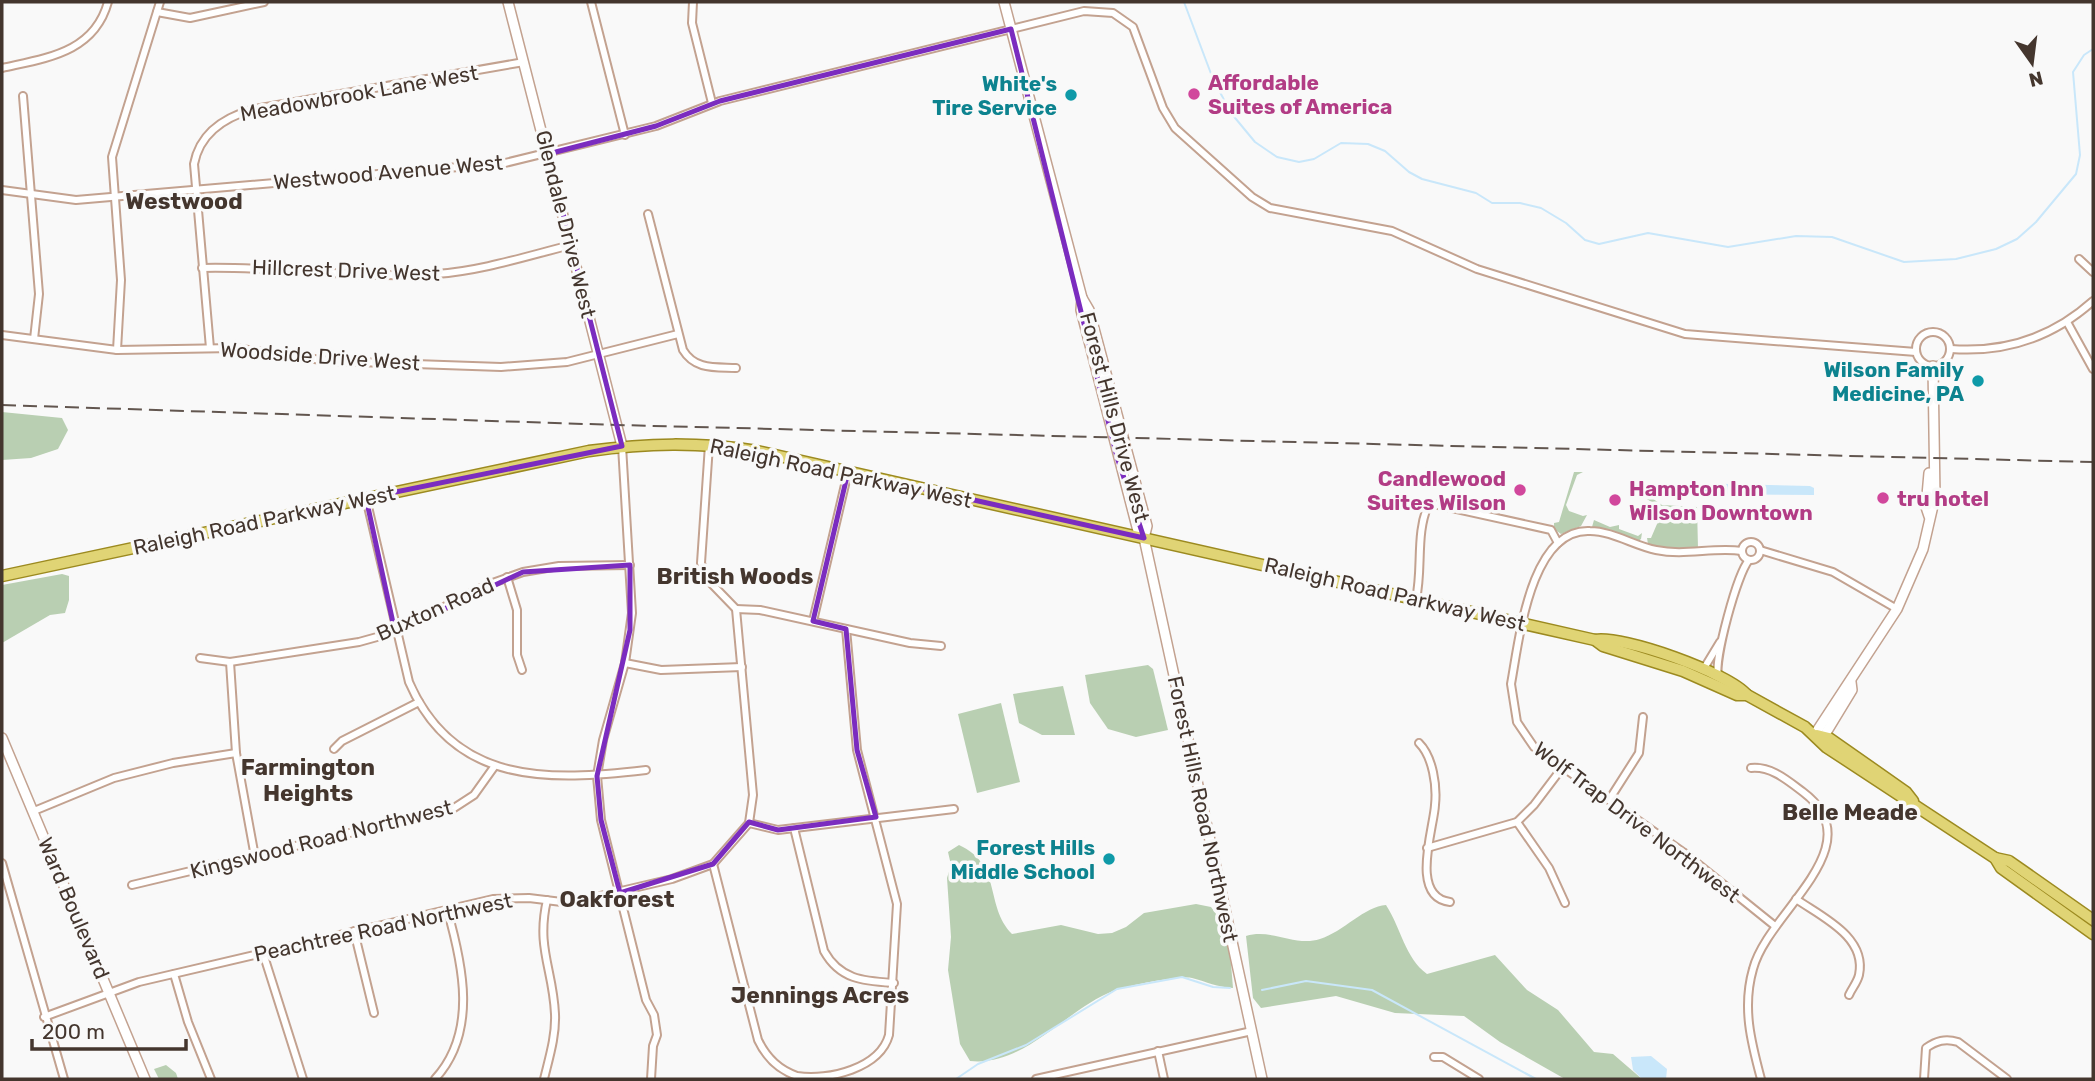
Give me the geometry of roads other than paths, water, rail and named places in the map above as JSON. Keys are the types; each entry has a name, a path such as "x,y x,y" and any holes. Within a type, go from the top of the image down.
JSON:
{"main road":[{"name":"Glendale Drive West","path":"508,2 622,446"},
{"name":"Forest Hills Drive West","path":"1004,2 1082,298 1089,310 1130,460 1147,526 1144,538"},
{"path":"1819,737 1852,690 1851,682 1896,609 1923,549 1929,516 1926,507 1932,464 1933,366"},
{"name":"Raleigh Road Parkway West","path":"2,576 622,446 670,442 709,444 848,472 1595,640 1618,641 1703,670 1741,687 1747,695 1906,792 1913,802 1995,858 2009,861 2093,920"},
{"name":"Forest Hills Road Northwest","path":"1144,538 1262,1079"},
{"name":"Raleigh Road Parkway West","path":"1595,640 1603,646 1684,671 1737,695 1747,695"},
{"name":"Ward Boulevard","path":"2,738 145,1079"},
{"name":"Raleigh Road Parkway West","path":"1995,858 2001,868 2093,934"}],"street":[{"path":"2,68 54,57 73,49 93,32 108,2"},
{"path":"117,350 121,280 111,166 115,144 160,2"},
{"path":"157,12 190,18 264,2"},
{"path":"591,2 625,135"},
{"path":"693,2 692,23 712,103"},
{"name":"Westwood Avenue West","path":"2,191 76,200 113,198 505,163 678,120 712,103 1092,10 1121,16 1139,37 1156,91 1181,135 1252,197 1278,210 1392,232 1477,269 1685,334 1916,352"},
{"name":"Meadowbrook Lane West","path":"210,348 195,190 196,154 208,135 232,115 524,62"},
{"path":"23,96 39,294 34,339"},
{"path":"648,215 683,350 696,363 708,367 736,368"},
{"name":"Hillcrest Drive West","path":"202,268 256,267 326,272 437,274 488,266 571,245"},
{"path":"2079,259 2093,272"},
{"path":"1951,349 1974,351 2010,346 2067,322 2093,301"},
{"path":"2067,322 2093,369"},
{"path":"1932,331 1947,338 1951,349 1947,359 1933,366 1922,362 1916,352 1921,336 1932,331"},
{"name":"Woodside Drive West","path":"2,335 117,350 210,348 269,351 329,361 501,367 553,364 678,334"},
{"path":"709,444 701,563 707,579 736,609 753,796 749,823 713,864 758,1040 767,1056 783,1069 800,1077 820,1078 849,1072 875,1058 888,1038 894,983 897,904 857,750 846,629"},
{"path":"622,446 632,614 625,663 603,740 597,776 601,820 646,1000 656,1026 651,1079"},
{"path":"813,621 848,472"},
{"path":"366,498 395,632 409,681 419,702 455,743 494,767 548,777 597,776 646,770"},
{"path":"1416,599 1420,582 1420,540 1429,503 1551,530 1558,543 1569,534 1592,530 1666,552 1742,551 1751,542 1760,550 1833,572 1896,609"},
{"name":"Wolf Trap Drive Northwest","path":"1558,543 1535,575 1511,684 1517,722 1529,742 1683,852 1775,926"},
{"path":"1749,560 1757,558 1760,550"},
{"path":"1742,551 1749,560"},
{"path":"1718,677 1715,664 1721,640 1749,560"},
{"name":"Buxton Road","path":"200,658 230,662 340,646 395,632 507,577 559,566 630,565"},
{"path":"507,577 517,610 517,655 522,670"},
{"path":"736,609 761,610 929,647 941,646"},
{"path":"1703,670 1721,640"},
{"path":"230,662 236,753 255,857"},
{"path":"625,663 662,670 742,667"},
{"path":"334,749 342,741 419,702"},
{"path":"1609,800 1640,753 1643,717"},
{"path":"1419,743 1427,751 1435,793 1425,859 1434,892 1441,900 1450,902"},
{"path":"34,811 114,778 173,763 236,753"},
{"name":"Kingswood Road Northwest","path":"132,885 454,808 474,795 494,767"},
{"path":"1751,768 1760,767 1781,776 1811,798 1826,816 1829,844 1756,959 1747,1001 1751,1039 1761,1079"},
{"path":"1426,848 1517,822 1534,805 1562,768"},
{"path":"749,823 771,830 954,809"},
{"path":"1517,822 1549,868 1565,903"},
{"path":"794,828 824,951 830,961 853,978 894,983"},
{"path":"2,863 44,1017 64,1079"},
{"name":"Peachtree Road Northwest","path":"44,1017 109,993 174,974 447,909 509,897 570,903 620,893 713,864"},
{"path":"1796,898 1845,934 1854,945 1860,966 1857,980 1849,995"},
{"path":"544,1079 555,1023 553,997 542,943 547,900"},
{"path":"435,1079 455,1051 463,1000 462,973 447,909"},
{"path":"354,931 374,1013"},
{"path":"263,953 303,1079"},
{"path":"174,974 188,1022 211,1079"},
{"path":"1036,1079 1252,1031"},
{"path":"1924,1079 1923,1057 1926,1048 1938,1041 1950,1039 1958,1042 2003,1078"},
{"path":"1158,1051 1164,1079"},
{"path":"1434,1058 1443,1057 1479,1079"}],"water":[{"path":"1660,483 1682,484 1685,488 1680,494 1660,494 1657,490"},
{"path":"1689,483 1810,486 1814,488 1814,495 1691,494"},
{"path":"1651,1056 1667,1069 1666,1079 1642,1079 1633,1070 1631,1057"}],"waterway":[{"path":"1184,2 1213,79 1231,113 1255,142 1277,157 1299,162 1314,159 1341,143 1368,144 1385,151 1409,172 1422,179 1476,193 1492,203 1520,203 1541,208 1566,223 1585,240 1599,244 1648,233 1728,247 1796,236 1832,237 1904,262 1956,259 1996,249 2017,239 2036,222 2076,174 2080,155 2073,72 2084,55 2093,49"},
{"path":"956,1079 978,1064 1026,1045 1117,989 1182,977 1213,987 1230,988"},
{"path":"1262,990 1306,981 1372,990 1536,1079"}],"railway":[{"path":"2,405 617,425 2093,462"}],"place":[{"name":"Affordable Suites of America","path":"1194,94"},
{"name":"White's Tire Service","path":"1071,95"},
{"name":"Wilson Family Medicine, PA","path":"1978,381"},
{"name":"Candlewood Suites Wilson","path":"1520,490"},
{"name":"tru hotel","path":"1883,498"},
{"name":"Hampton Inn Wilson Downtown","path":"1615,500"},
{"name":"Forest Hills Middle School","path":"1109,859"}],"district":[{"name":"Westwood","path":"184,201"},
{"name":"British Woods","path":"735,576"},
{"name":"Farmington Heights","path":"308,780"},
{"name":"Belle Meade","path":"1850,812"},
{"name":"Oakforest","path":"617,899"},
{"name":"Jennings Acres","path":"820,995"}]}
